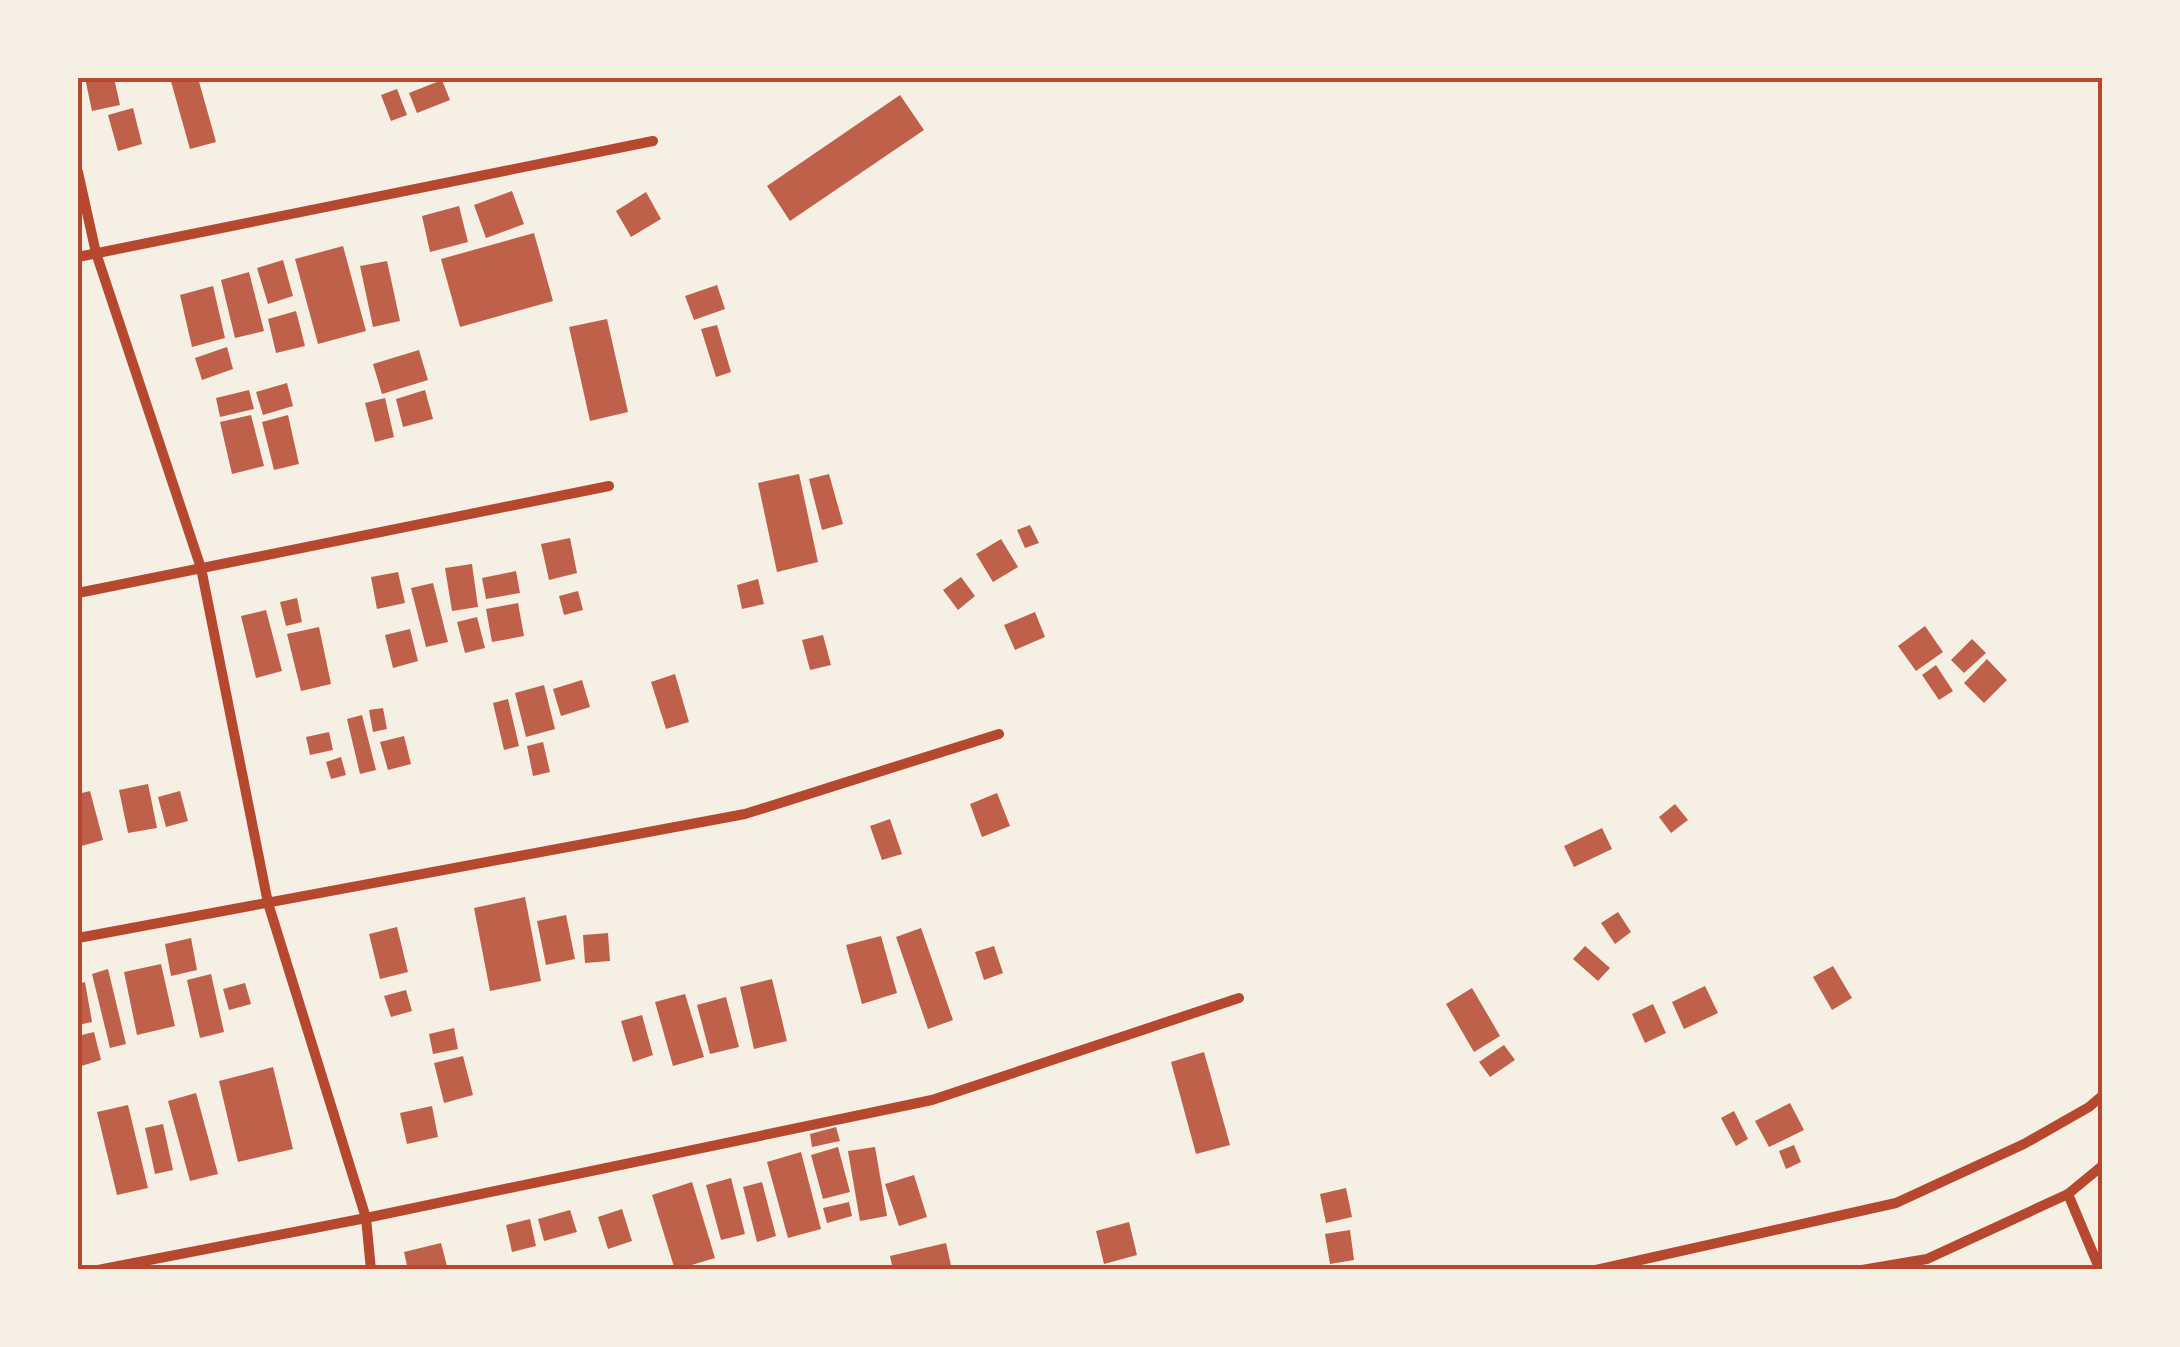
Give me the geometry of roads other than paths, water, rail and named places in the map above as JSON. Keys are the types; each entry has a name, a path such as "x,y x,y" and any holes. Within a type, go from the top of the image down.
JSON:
{"street":[{"path":"78,257 653,142"},
{"path":"78,172 96,253 200,568 268,903 366,1218 371,1270"},
{"path":"78,593 609,486"},
{"path":"78,938 745,814 999,734"},
{"path":"98,1270 932,1100 1239,998"},
{"path":"1596,1270 1896,1203 2024,1144 2102,1096"},
{"path":"1862,1270 1927,1259 2068,1194 2102,1166"},
{"path":"2068,1194 2100,1270"}]}
